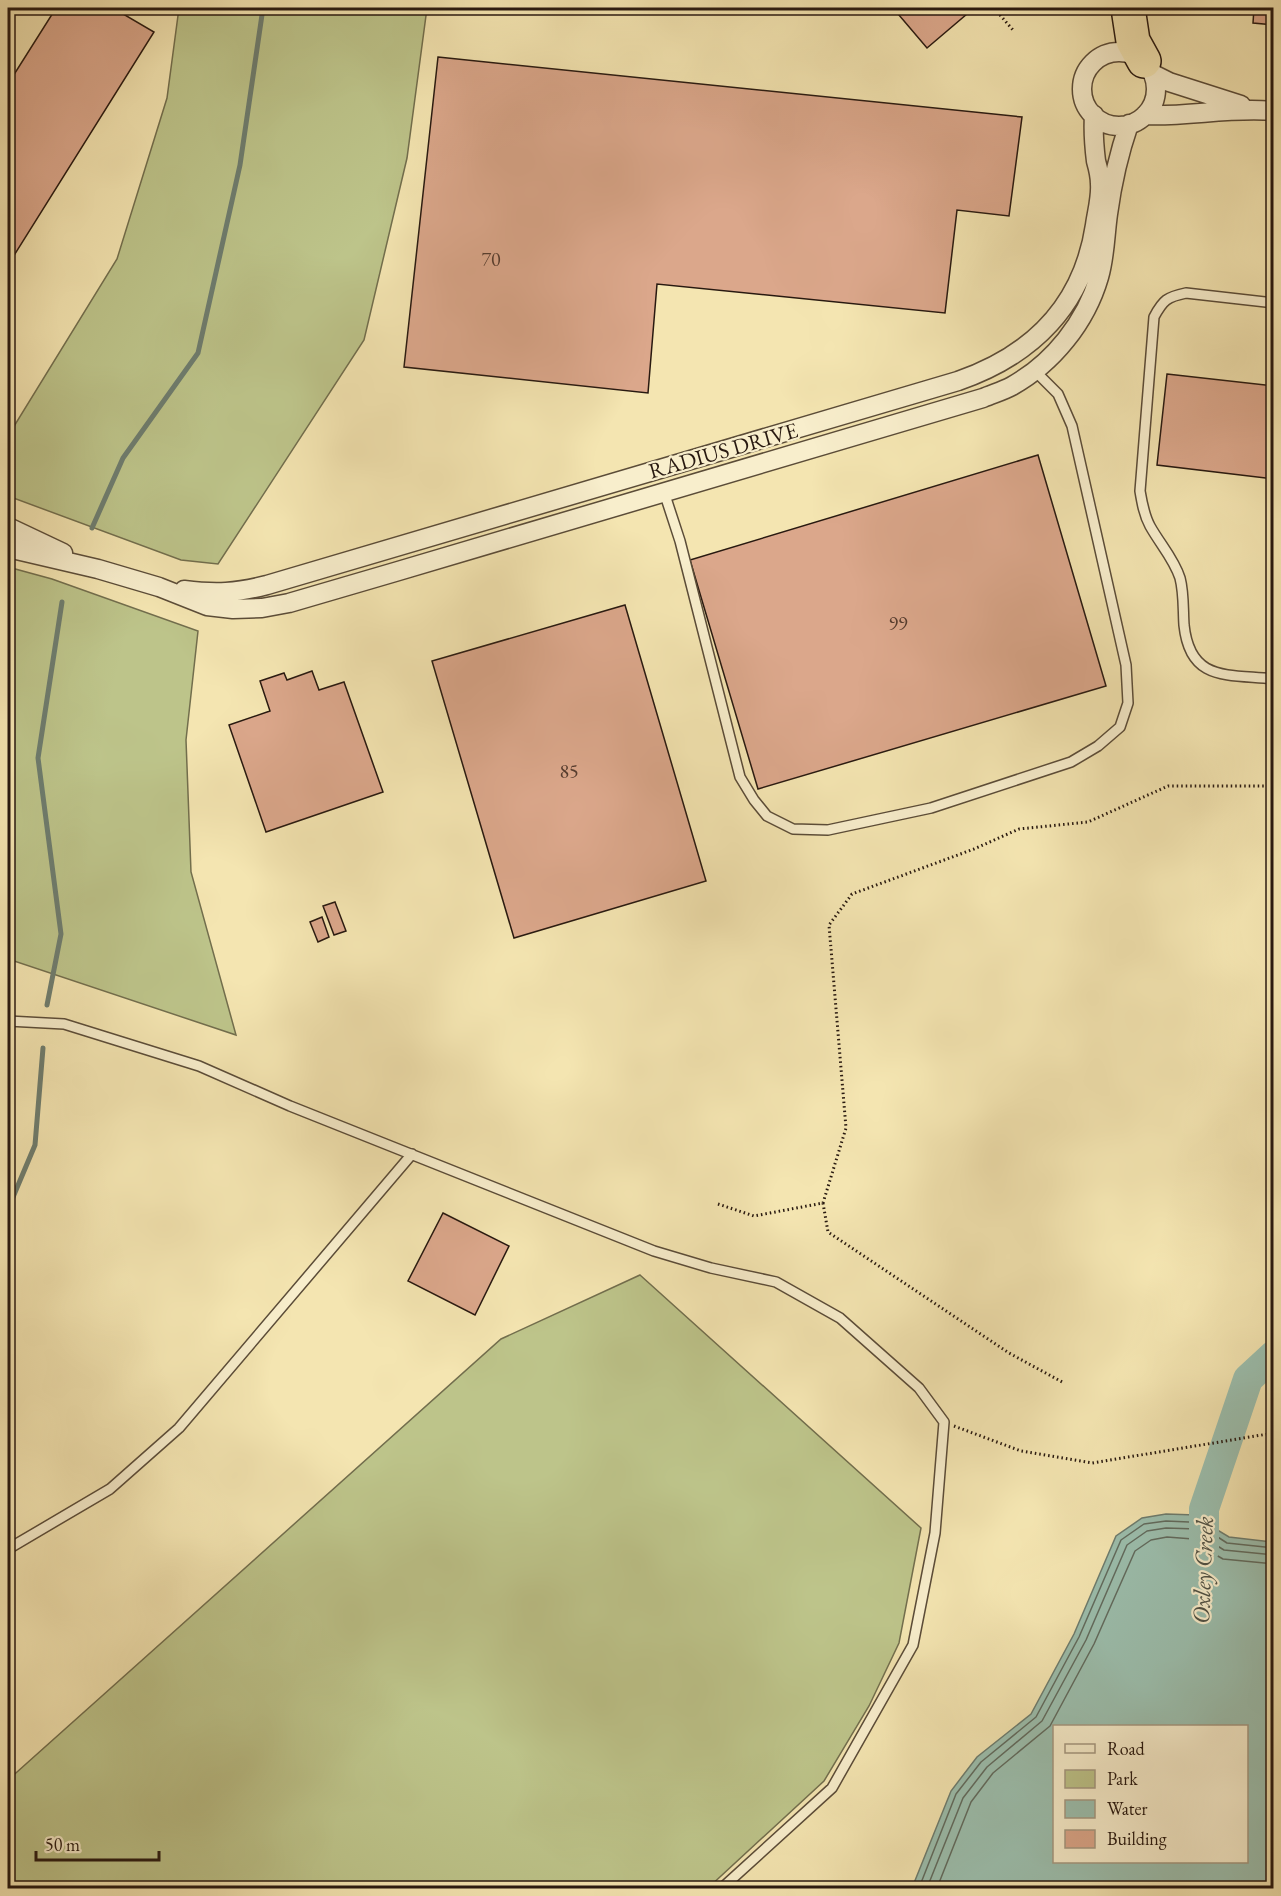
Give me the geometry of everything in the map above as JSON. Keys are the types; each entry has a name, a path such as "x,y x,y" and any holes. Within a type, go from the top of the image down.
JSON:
{"highway":[{"path":"1128,8 1132,41 1148,68"}],"street":[{"path":"1148,68 1156,84 1156,96 1145,115 1129,124 1110,124 1094,115 1084,100 1085,74 1090,66 1106,55 1116,52 1126,53 1169,82 1254,109"},
{"path":"1145,115 1164,116 1204,111 1254,109 1274,111"},
{"name":"RADIUS DRIVE","path":"159,587 209,593 238,592 434,537 979,374 1006,360 1035,339 1074,293 1086,265 1093,240 1101,183 1093,136 1094,115"},
{"name":"RADIUS DRIVE","path":"8,548 98,569 159,587 207,606 232,609 262,608 289,603 983,398 1011,386 1035,370 1074,330 1089,304 1099,277 1108,212 1120,151 1129,124"},
{"path":"1035,370 1033,359 1036,348 1049,325"},
{"path":"879,404 915,402 947,394 1026,366 1035,370"},
{"path":"622,481 625,487 632,491 732,465 774,461"},
{"path":"434,537 488,530 571,504 580,505 588,514"},
{"name":"RADIUS DRIVE","path":"8,527 98,569"}],"lane":[{"path":"1274,303 1186,293 1163,302 1154,317 1140,491 1143,511 1149,525 1172,560 1180,579 1186,641 1190,653 1206,670 1274,679"},
{"path":"664,492 680,541 740,777 767,816 793,829 828,830 932,808 1071,762 1098,746 1120,728 1128,702 1126,665 1072,426 1058,394 1035,370"},
{"path":"8,1021 64,1024 200,1066 290,1106 654,1251 711,1268 776,1282 840,1318 919,1388 944,1422 934,1533 913,1645 832,1788 722,1888"},
{"path":"8,1549 110,1489 179,1428 412,1155"}],"path":[{"path":"994,8 1013,30"},
{"path":"1064,1383 1009,1353 828,1232 823,1203 846,1128 829,925 852,894 974,849 1019,829 1088,822 1168,786 1274,786"},
{"path":"718,1204 754,1216 823,1203"},
{"path":"944,1422 1021,1451 1092,1462 1274,1433"}],"green space":[{"path":"179,8 427,8 407,158 364,340 218,564 181,560 8,496 8,436 117,259 167,98"},
{"path":"8,567 52,579 198,631 186,740 191,872 236,1035 8,959"},
{"path":"640,1275 921,1528 899,1643 869,1706 824,1781 708,1888 8,1888 8,1780 501,1339"}],"water":[{"path":"1204,1509 1214,1528 1229,1537 1273,1542 1273,1888 912,1888 951,1791 977,1757 1031,1714 1074,1634 1116,1536 1142,1518 1166,1514 1196,1515"}],"building":[{"path":"56,8 113,8 154,32 8,265 8,84"},
{"path":"893,8 974,8 927,48"},
{"path":"1254,8 1274,8 1274,25 1253,23"},
{"path":"438,57 1022,117 1009,216 957,210 945,313 657,284 648,393 404,367"},
{"path":"1167,374 1274,386 1274,479 1157,465"},
{"path":"1038,455 1106,686 758,789 690,560"},
{"path":"625,605 706,881 514,938 432,661"},
{"path":"312,671 319,690 344,682 383,792 266,832 229,725 270,711 260,681 284,673 287,680"},
{"path":"335,902 346,931 334,935 323,906"},
{"path":"322,917 329,937 318,942 310,922"},
{"path":"443,1213 509,1246 475,1315 408,1281"}],"waterway":[{"path":"92,528 123,458 198,353 240,165 263,8"},
{"path":"47,1005 61,934 38,758 62,602"},
{"path":"8,1209 35,1145 43,1048"},
{"name":"Oxley Creek","path":"1204,1550 1204,1509 1248,1379 1274,1355"}]}
